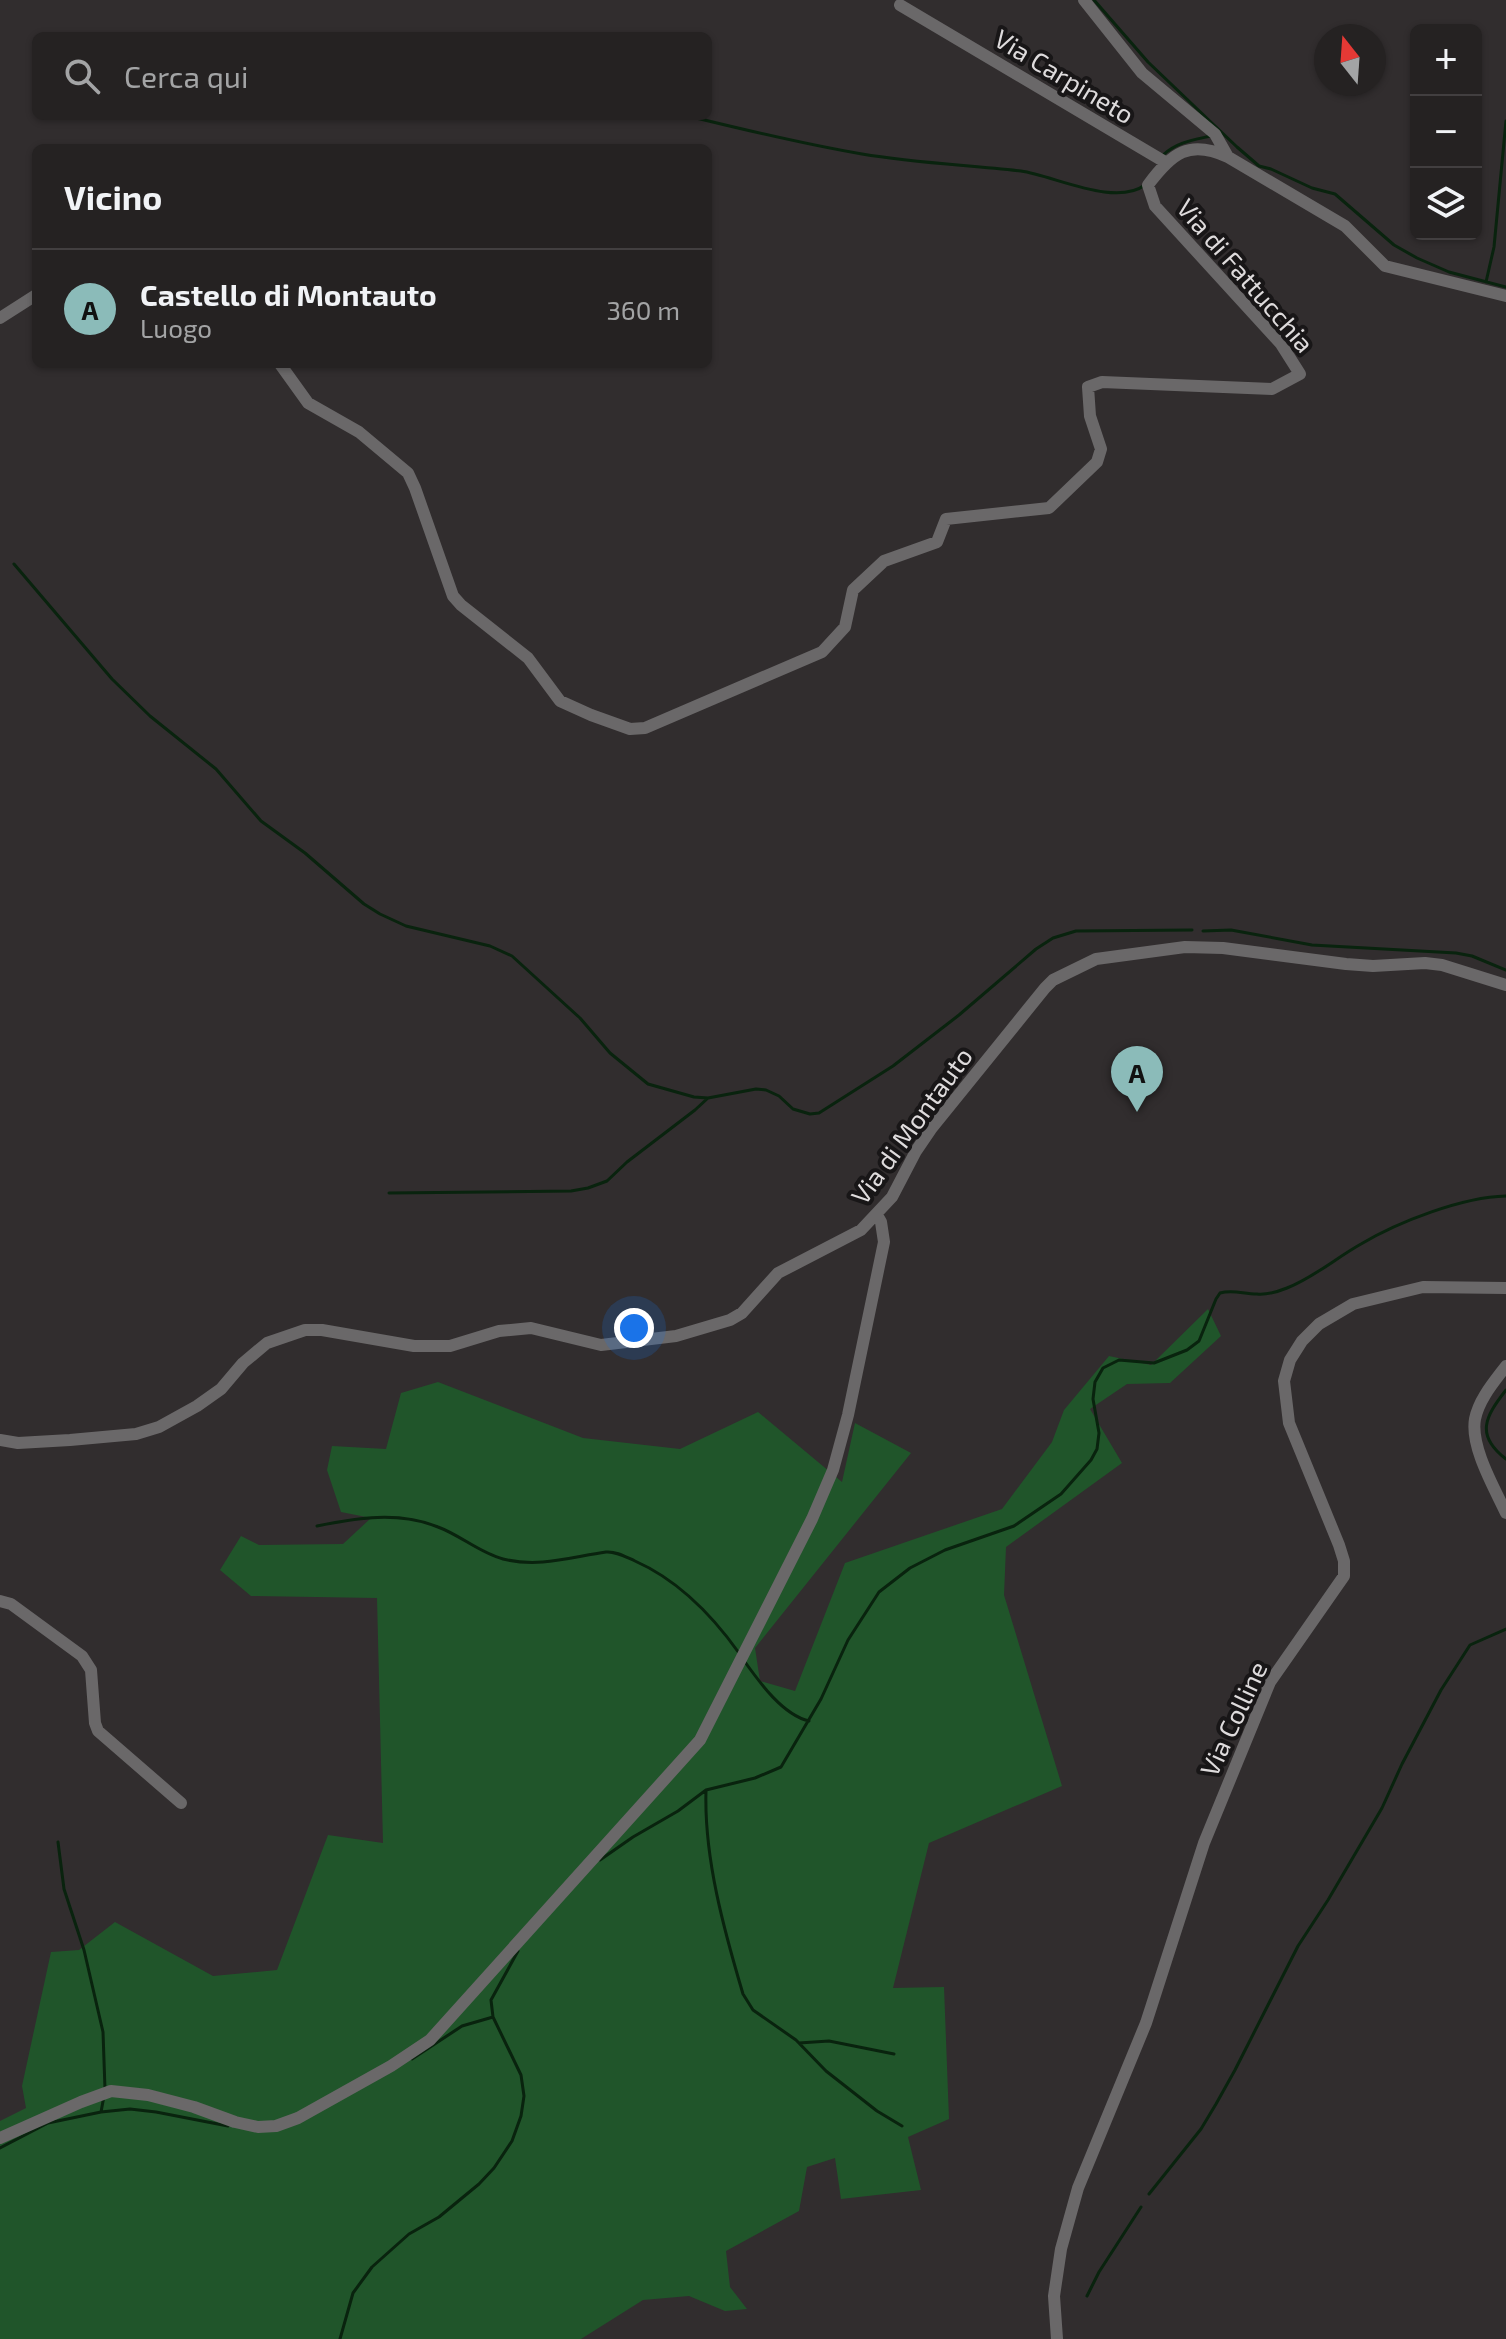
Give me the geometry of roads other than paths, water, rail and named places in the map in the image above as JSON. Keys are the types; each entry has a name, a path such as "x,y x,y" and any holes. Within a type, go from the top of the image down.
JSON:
{"street":[{"path":"1084,0 1142,73 1215,134 1228,157"},
{"name":"Via Carpineto","path":"900,5 1165,162"},
{"path":"1165,162 1195,148 1211,149 1345,226 1385,266 1506,296"},
{"name":"Via di Fattucchia","path":"283,368 308,403 359,432 408,473 453,596 461,605 528,658 560,701 630,729 645,728 822,652 845,627 853,590 884,561 937,542 946,519 1049,508 1097,462 1101,449 1090,416 1088,387 1102,382 1272,389 1300,374 1281,344 1155,206 1148,185 1165,162"},
{"path":"0,318 32,298"},
{"name":"Via di Montauto","path":"0,1440 18,1443 70,1440 136,1434 159,1427 221,1389 243,1363 267,1343 305,1330 322,1330 414,1346 450,1346 499,1331 531,1328 601,1345 676,1336 730,1320 742,1313 778,1273 861,1230 892,1197 931,1129 1045,988 1053,980 1096,959 1185,947 1223,948 1346,964 1442,965 1506,985"},
{"path":"0,2138 111,2091 148,2095 258,2127 276,2126 298,2118 391,2066 430,2040 700,1740 812,1519 833,1470 848,1415 884,1242 877,1215"},
{"name":"Via Colline","path":"1057,2339 1054,2296 1059,2259 1078,2188 1146,2023 1204,1843 1270,1682 1344,1576 1339,1545 1289,1423 1284,1381 1290,1360 1302,1341 1319,1324 1353,1304 1423,1287 1506,1288"},
{"path":"1506,1366 1482,1399 1475,1421 1478,1450 1506,1513"},
{"path":"0,1601 11,1604 82,1656 91,1670 98,1731 181,1803"}],"waterway":[{"path":"1094,0 1148,62 1259,166 1335,194 1394,245 1417,258 1449,272 1506,287"},
{"path":"705,120 840,150 902,160 1021,171 1102,192 1132,191 1145,185"},
{"path":"1486,282 1494,247 1506,121"},
{"path":"1163,155 1180,144 1211,136"},
{"path":"14,564 112,679 150,716 216,769 261,821 380,914 406,926 490,946 512,956 580,1018 610,1053 648,1084 708,1098 766,1090 779,1096 793,1109 819,1113 893,1066 1053,938 1076,931 1192,930"},
{"path":"1203,931 1231,930 1312,945 1456,953 1506,970"},
{"path":"389,1193 571,1191 588,1188 607,1181 708,1098"},
{"path":"600,1860 706,1790 755,1778 781,1767 821,1699 848,1640 879,1592 910,1568 945,1550 1014,1526 1061,1494 1097,1449 1099,1433 1093,1399 1095,1382 1103,1368 1119,1360 1154,1363 1187,1350 1199,1341 1220,1293 1268,1294 1280,1291 1412,1219 1470,1201 1506,1196"},
{"path":"1506,1390 1486,1426 1490,1442 1506,1459"},
{"path":"317,1526 362,1519 408,1519 438,1527 486,1553 516,1561 542,1562 617,1553 651,1569 680,1588 706,1612 739,1653"},
{"path":"1149,2194 1201,2129 1216,2104 1298,1946 1382,1808 1441,1690 1470,1645 1506,1629"},
{"path":"745,1662 781,1705 809,1721"},
{"path":"706,1791 712,1868 722,1919 743,1994 753,2010 796,2040 826,2071 877,2111 902,2126"},
{"path":"58,1842 64,1889 84,1950 103,2032 105,2089"},
{"path":"340,2339 353,2293 372,2267 409,2234 439,2217 479,2184 512,2141 524,2096 521,2075 493,2017 491,2000 518,1951"},
{"path":"412,2059 462,2026 493,2017"},
{"path":"799,2043 829,2041 894,2054"},
{"path":"101,2112 104,2096"},
{"path":"0,2148 48,2123 130,2109 228,2126"},
{"path":"1087,2296 1141,2207"}],"place":[{"name":"Castello di Montauto","path":"1137,1112"}]}
